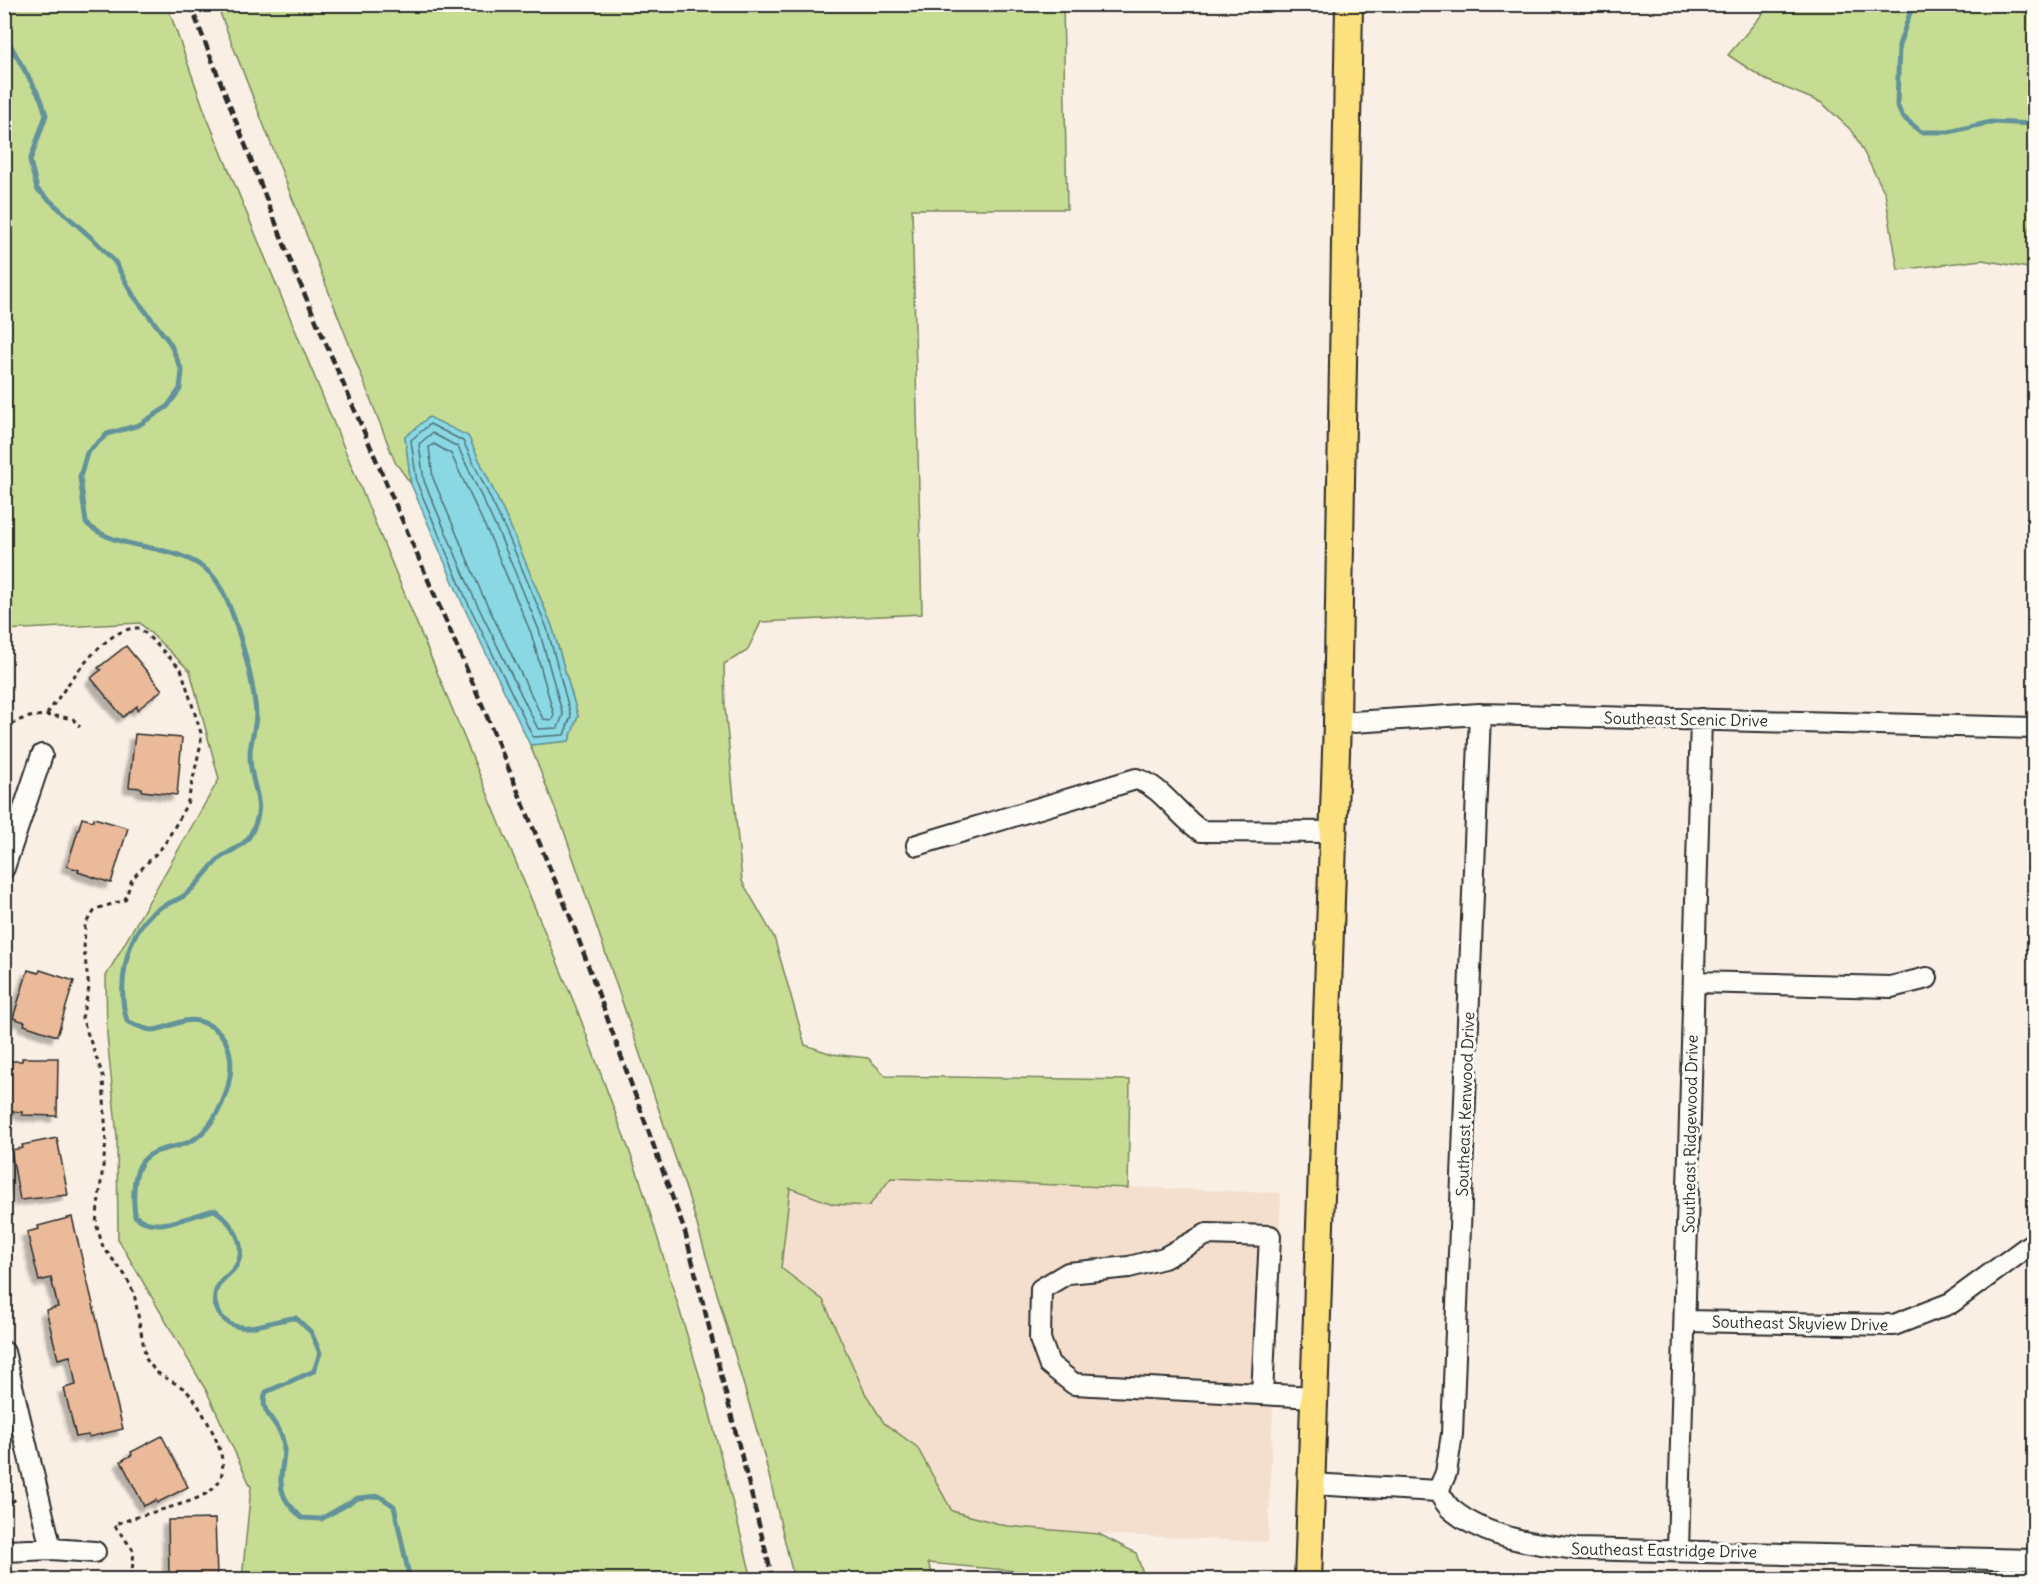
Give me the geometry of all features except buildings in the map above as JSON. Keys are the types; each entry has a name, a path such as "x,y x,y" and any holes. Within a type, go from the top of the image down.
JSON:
{"main road":[{"path":"1308,1580 1337,723 1349,4"}],"street":[{"name":"Southeast Scenic Drive","path":"1337,723 1480,714 2034,728"},
{"name":"Southeast Kenwood Drive","path":"1438,1491 1446,1473 1452,1434 1480,714"},
{"name":"Southeast Ridgewood Drive","path":"1678,1550 1701,719"},
{"path":"4,868 42,755"},
{"path":"917,845 1136,779 1150,785 1188,823 1201,831 1334,831"},
{"path":"1694,982 1891,987 1927,978"},
{"path":"1262,1394 1270,1236 1207,1234 1164,1258 1129,1267 1068,1273 1041,1289 1040,1339 1049,1364 1074,1384 1314,1397"},
{"name":"Southeast Skyview Drive","path":"1686,1321 1894,1325 1951,1304 2034,1242"},
{"path":"4,1352 51,1549"},
{"path":"1311,1484 1438,1491"},
{"name":"Southeast Eastridge Drive","path":"1438,1491 1450,1509 1481,1527 1527,1544 1577,1549 2034,1560"},
{"path":"6,1551 51,1549 95,1552"}],"path":[{"path":"47,714 86,661 120,634 130,628 140,628 181,669 201,733 188,801 169,837 132,879 125,900 96,909 85,924 84,950 88,988 82,1018 103,1076 106,1142 103,1178 97,1207 99,1234 103,1247 125,1275 134,1293 146,1359 156,1372 192,1396 224,1465 219,1484 198,1500 146,1513 114,1525 134,1551 132,1572 127,1580"},
{"path":"4,730 24,718 47,714 73,719 80,727"},
{"path":"4,782 8,798"}],"shaded area":[{"path":"891,1178 1281,1193 1268,1542 1099,1534 1007,1526 952,1511 917,1448 884,1423 865,1393 823,1300 781,1269 790,1188 833,1204"}],"green space":[{"path":"5,4 167,5 206,115 578,1012 640,1180 705,1394 752,1579 242,1579 251,1487 207,1392 118,1239 117,1137 107,1035 106,976 219,779 190,671 140,623 5,630"},
{"path":"217,5 1063,5 1067,209 912,209 922,614 761,622 747,651 724,664 725,707 742,881 774,937 805,1045 832,1054 868,1058 886,1076 1130,1080 1128,1188 891,1178 869,1206 833,1204 790,1188 781,1268 823,1300 865,1393 884,1423 917,1447 952,1511 1007,1526 1099,1534 1136,1553 1145,1579 1105,1579 928,1563 935,1579 794,1579 764,1455 691,1204 564,831 530,745 569,741 578,716 552,626 512,530 468,436 405,437 411,484 395,462"},
{"path":"1770,5 2034,5 2034,269 1982,260 1898,270 1885,193 1853,132 1822,103 1766,80 1728,55"}],"water":[{"path":"429,417 468,436 512,530 552,626 578,716 569,741 530,745 462,603 411,484 405,437"}],"waterway":[{"path":"1913,4 1899,45 1897,105 1902,116 1921,132 1949,132 1991,122 2034,124"},
{"path":"4,34 41,99 46,115 30,161 37,189 115,262 133,295 170,343 182,371 180,389 167,407 139,425 107,434 87,453 80,477 86,523 100,533 115,539 180,556 210,573 227,600 241,640 256,714 250,755 259,805 255,825 249,837 240,846 220,858 182,897 150,915 134,937 125,965 123,994 127,1021 153,1030 181,1022 198,1021 215,1029 226,1042 230,1058 230,1076 225,1095 208,1127 190,1142 161,1150 142,1162 135,1181 135,1216 153,1224 163,1224 215,1210 232,1227 240,1250 236,1266 216,1290 215,1304 222,1317 227,1322 241,1327 296,1318 311,1332 320,1353 314,1371 266,1392 264,1399 266,1410 284,1444 281,1481 285,1499 302,1518 321,1519 358,1498 379,1496 394,1506 410,1580"}],"railway":[{"path":"190,4 295,272 483,707 573,924 685,1232 773,1580"}]}
